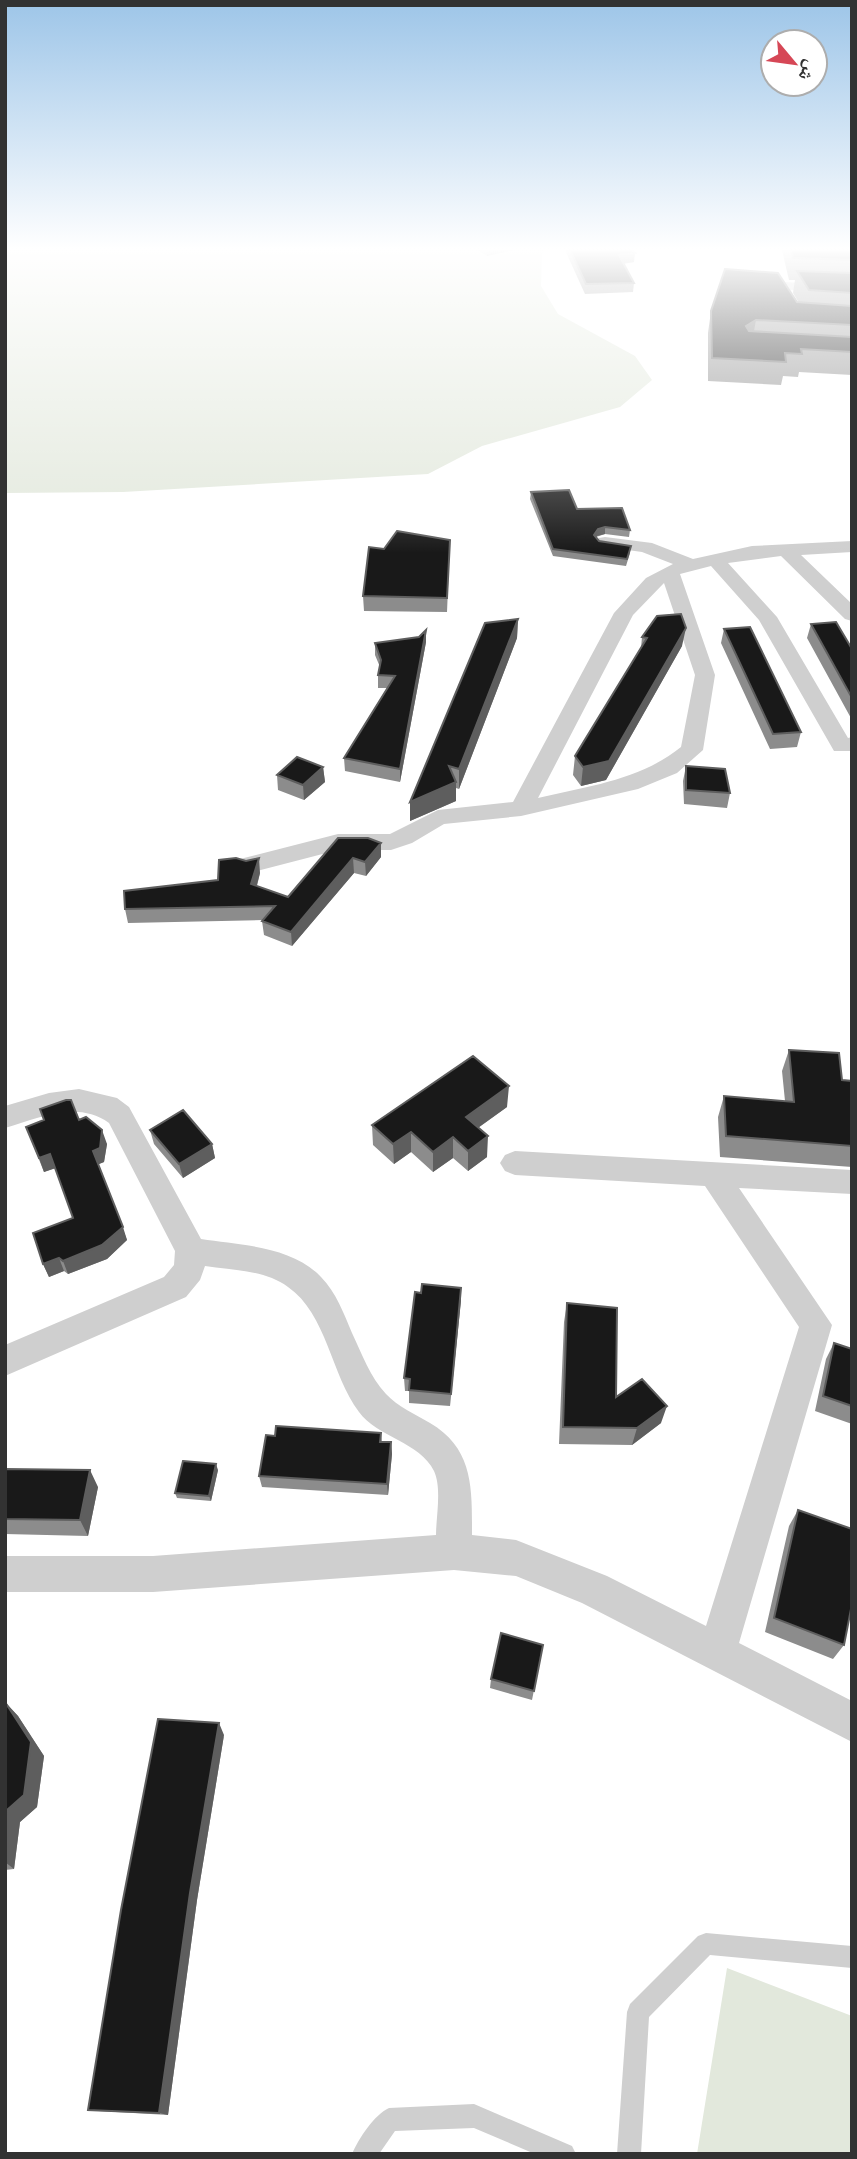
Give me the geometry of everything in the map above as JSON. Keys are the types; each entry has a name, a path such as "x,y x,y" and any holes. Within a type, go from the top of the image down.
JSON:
{"street":[{"path":"249,865 338,842 391,842 404,838 438,817 521,809 630,784 669,768 692,750 705,675 680,568 646,547 605,542"},
{"path":"521,809 624,613 653,582 680,568 714,559 786,550 851,547"},
{"path":"786,550 852,615"},
{"path":"714,559 767,617 842,746 852,744"},
{"path":"5,1117 66,1100 86,1099 106,1103 119,1115 191,1251 189,1270 175,1287 5,1361"},
{"path":"515,1163 852,1182"},
{"path":"713,1174 816,1325 717,1653"},
{"path":"191,1251 279,1266 301,1278 317,1295 354,1377 374,1406 424,1438 443,1455 452,1469 454,1552"},
{"path":"5,1574 153,1574 454,1552 516,1558 594,1589 852,1722"}],"lane":[{"path":"629,2154 638,2012 706,1944 852,1958"},
{"path":"364,2154 389,2120 474,2116 564,2154"}],"shaded area":[{"path":"5,351 625,351 635,356 652,380 620,407 482,446 428,474 123,492 5,493"},
{"path":"727,1968 852,2016 852,2154 697,2154"}],"building":[{"path":"712,351 801,351 802,354 785,353 786,362 712,358"},
{"path":"569,490 577,509 622,508 630,530 605,527 598,529 594,535 599,541 631,546 627,559 553,549 531,492"},
{"path":"397,531 450,540 447,598 363,596 369,547 384,549"},
{"path":"681,614 686,628 609,761 583,767 575,756 647,638 642,637 657,616"},
{"path":"518,619 459,769 449,766 456,782 410,802 485,623"},
{"path":"836,622 852,649 852,698 811,624"},
{"path":"750,627 801,732 773,734 724,629"},
{"path":"426,630 400,769 344,758 395,676 378,675 381,660 375,643 419,637"},
{"path":"297,757 323,767 303,785 277,775"},
{"path":"686,766 725,769 730,793 686,790"},
{"path":"338,838 368,838 381,843 365,862 353,858 291,932 262,921 275,906 125,909 124,891 218,880 219,860 236,858 246,861 259,858 251,884 288,897"},
{"path":"789,1050 839,1053 842,1080 852,1081 852,1146 726,1136 724,1096 794,1102"},
{"path":"473,1056 509,1086 466,1117 488,1136 468,1151 453,1137 433,1152 411,1132 393,1144 372,1125"},
{"path":"71,1100 79,1120 86,1117 102,1130 100,1148 93,1151 123,1227 102,1245 63,1261 59,1258 43,1264 33,1233 73,1218 50,1154 39,1158 26,1127 44,1120 40,1109"},
{"path":"183,1110 212,1144 179,1164 150,1130"},
{"path":"422,1284 461,1288 451,1394 409,1390 410,1379 404,1378 415,1292 421,1293"},
{"path":"567,1303 617,1308 616,1397 642,1379 667,1406 637,1428 563,1427"},
{"path":"834,1343 852,1349 852,1406 823,1396"},
{"path":"276,1426 381,1433 380,1442 391,1442 387,1484 259,1476 266,1435 275,1436"},
{"path":"183,1461 216,1464 209,1496 175,1493"},
{"path":"5,1469 90,1470 80,1520 5,1519"},
{"path":"798,1510 852,1529 852,1604 844,1645 774,1618"},
{"path":"501,1633 543,1645 534,1691 491,1679"},
{"path":"5,1702 31,1742 24,1795 7,1810 5,1820"},
{"path":"158,1719 219,1723 190,1893 159,2113 88,2110 121,1910"}]}
